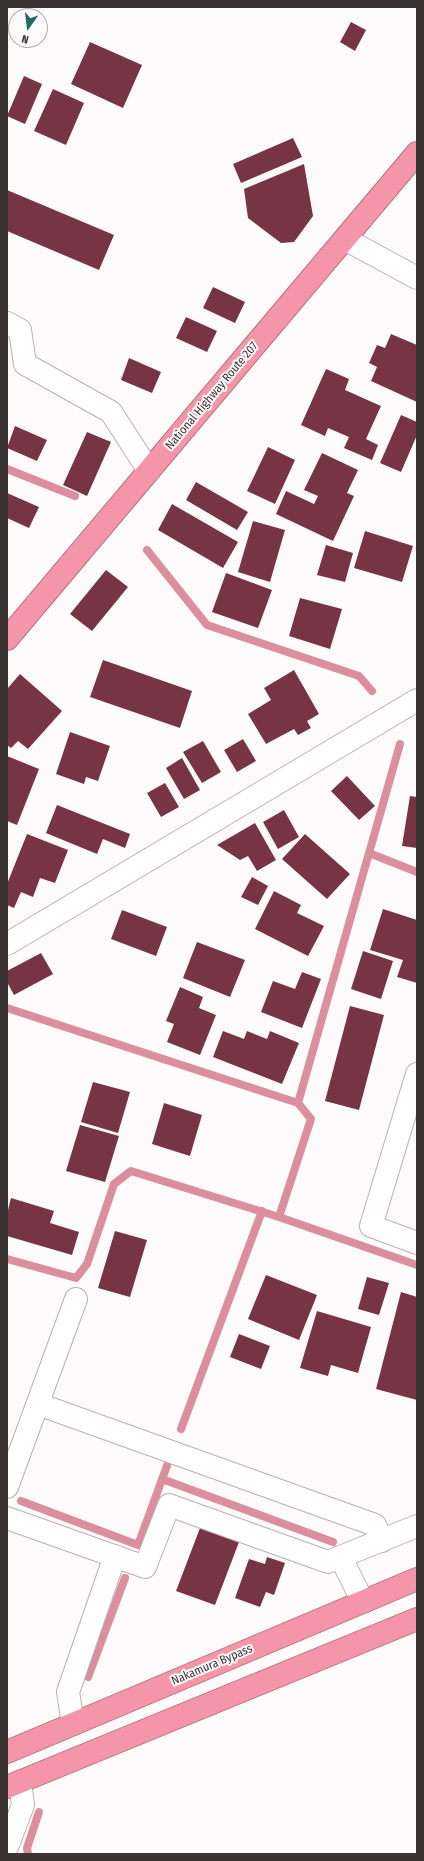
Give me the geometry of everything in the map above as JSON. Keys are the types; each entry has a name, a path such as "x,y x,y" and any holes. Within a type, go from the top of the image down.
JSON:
{"highway":[{"name":"National Highway Route 207","path":"7,639 417,153"},
{"name":"Nakamura Bypass","path":"7,1752 417,1579"},
{"path":"14,1785 417,1619"}],"street":[{"path":"345,239 417,278"},
{"path":"7,323 20,330 26,364 111,412 149,471"},
{"path":"7,944 417,700"},
{"path":"417,1074 370,1226 417,1243"},
{"path":"7,1487 76,1299"},
{"path":"38,1404 375,1526 382,1541"},
{"path":"7,1518 145,1567 169,1505 328,1562 417,1526"},
{"path":"72,1724 68,1692 115,1556"},
{"path":"341,1558 363,1602"},
{"path":"7,1847 23,1805 14,1785"}],"building":[{"path":"351,22 366,30 355,51 340,42"},
{"path":"90,42 142,65 123,108 71,84"},
{"path":"24,76 42,84 25,124 7,116"},
{"path":"53,89 84,103 66,145 34,131"},
{"path":"293,138 302,157 241,183 233,164"},
{"path":"304,164 313,216 294,242 281,243 248,218 244,189"},
{"path":"7,190 114,235 99,270 7,231"},
{"path":"213,287 245,302 235,323 203,308"},
{"path":"186,317 217,331 207,352 176,338"},
{"path":"391,334 417,345 417,402 371,381 377,367 369,363 377,345 385,348"},
{"path":"129,358 161,372 152,393 121,380"},
{"path":"326,369 349,379 345,390 381,406 366,439 378,445 372,460 344,448 349,437 328,428 325,436 301,425"},
{"path":"401,415 417,422 417,435 401,472 380,463"},
{"path":"15,426 47,440 37,461 7,448"},
{"path":"87,432 111,442 87,496 63,485"},
{"path":"268,447 295,460 275,504 247,491"},
{"path":"322,453 358,470 347,493 354,496 333,541 276,514 286,491 314,504 318,496 304,490"},
{"path":"196,482 248,512 237,530 186,500"},
{"path":"7,493 39,507 29,528 7,518"},
{"path":"172,504 238,542 223,568 158,530"},
{"path":"253,521 285,530 270,582 238,572"},
{"path":"365,531 413,546 402,582 354,568"},
{"path":"326,545 353,553 345,582 317,575"},
{"path":"106,570 128,587 92,631 70,614"},
{"path":"226,573 272,590 258,628 212,612"},
{"path":"300,598 342,609 330,649 289,636"},
{"path":"103,660 192,691 180,728 90,697"},
{"path":"294,670 319,714 307,721 311,728 298,735 294,729 266,744 248,714 271,700 264,688"},
{"path":"20,674 62,711 28,749 18,741 11,748 7,745 7,689"},
{"path":"70,732 110,746 98,781 86,777 84,784 56,774"},
{"path":"243,739 256,761 237,772 224,750"},
{"path":"203,741 221,772 202,783 183,752"},
{"path":"7,756 39,769 17,825 7,821"},
{"path":"182,758 200,790 184,799 166,768"},
{"path":"347,776 375,806 359,820 331,791"},
{"path":"165,783 179,807 161,817 147,793"},
{"path":"410,796 417,797 417,848 402,846"},
{"path":"57,805 130,834 125,848 103,839 97,854 46,833"},
{"path":"284,810 299,837 278,849 263,822"},
{"path":"255,823 276,860 257,871 248,856 240,860 217,845"},
{"path":"27,834 68,850 55,883 40,878 33,897 21,892 14,908 7,905 7,884"},
{"path":"305,834 350,874 327,899 282,859"},
{"path":"252,877 268,886 258,905 241,897"},
{"path":"274,891 301,905 297,913 324,926 308,956 255,929"},
{"path":"383,909 417,920 417,983 397,977 403,960 370,950"},
{"path":"122,910 167,927 156,956 111,939"},
{"path":"197,942 245,960 230,997 183,978"},
{"path":"363,951 393,961 381,999 351,989"},
{"path":"41,953 53,974 14,995 7,982 7,971"},
{"path":"302,972 321,979 302,1028 261,1012 273,981 295,989"},
{"path":"180,987 203,997 199,1008 216,1015 200,1055 167,1042 174,1024 166,1021"},
{"path":"350,1006 384,1015 359,1110 325,1101"},
{"path":"223,1031 244,1039 247,1031 267,1039 270,1031 299,1043 282,1084 213,1057"},
{"path":"93,1082 130,1092 118,1133 81,1122"},
{"path":"164,1103 202,1115 190,1156 152,1144"},
{"path":"80,1125 119,1136 105,1182 66,1171"},
{"path":"11,1198 54,1211 50,1223 79,1232 72,1255 7,1236 7,1214"},
{"path":"115,1231 147,1240 130,1297 98,1288"},
{"path":"266,1275 317,1295 299,1340 248,1319"},
{"path":"367,1277 389,1283 379,1315 358,1309"},
{"path":"401,1292 417,1297 417,1400 376,1389"},
{"path":"317,1311 371,1327 358,1373 331,1365 328,1376 300,1368"},
{"path":"239,1334 270,1346 261,1369 230,1357"},
{"path":"200,1528 239,1542 215,1605 176,1591"},
{"path":"267,1557 285,1563 274,1595 266,1592 260,1607 235,1598 249,1559 265,1564"}],"waterway":[{"path":"7,469 75,496"},
{"path":"147,550 207,625 359,676 372,691"},
{"path":"298,1103 400,744"},
{"path":"369,853 417,872"},
{"path":"7,1008 298,1103 311,1119 279,1217"},
{"path":"7,1259 76,1278 87,1264 114,1184 131,1171 279,1217 417,1265"},
{"path":"181,1429 262,1211"},
{"path":"21,1501 138,1545 168,1463"},
{"path":"162,1479 333,1542"},
{"path":"88,1677 125,1578"},
{"path":"28,1854 27,1848 39,1812"}]}
